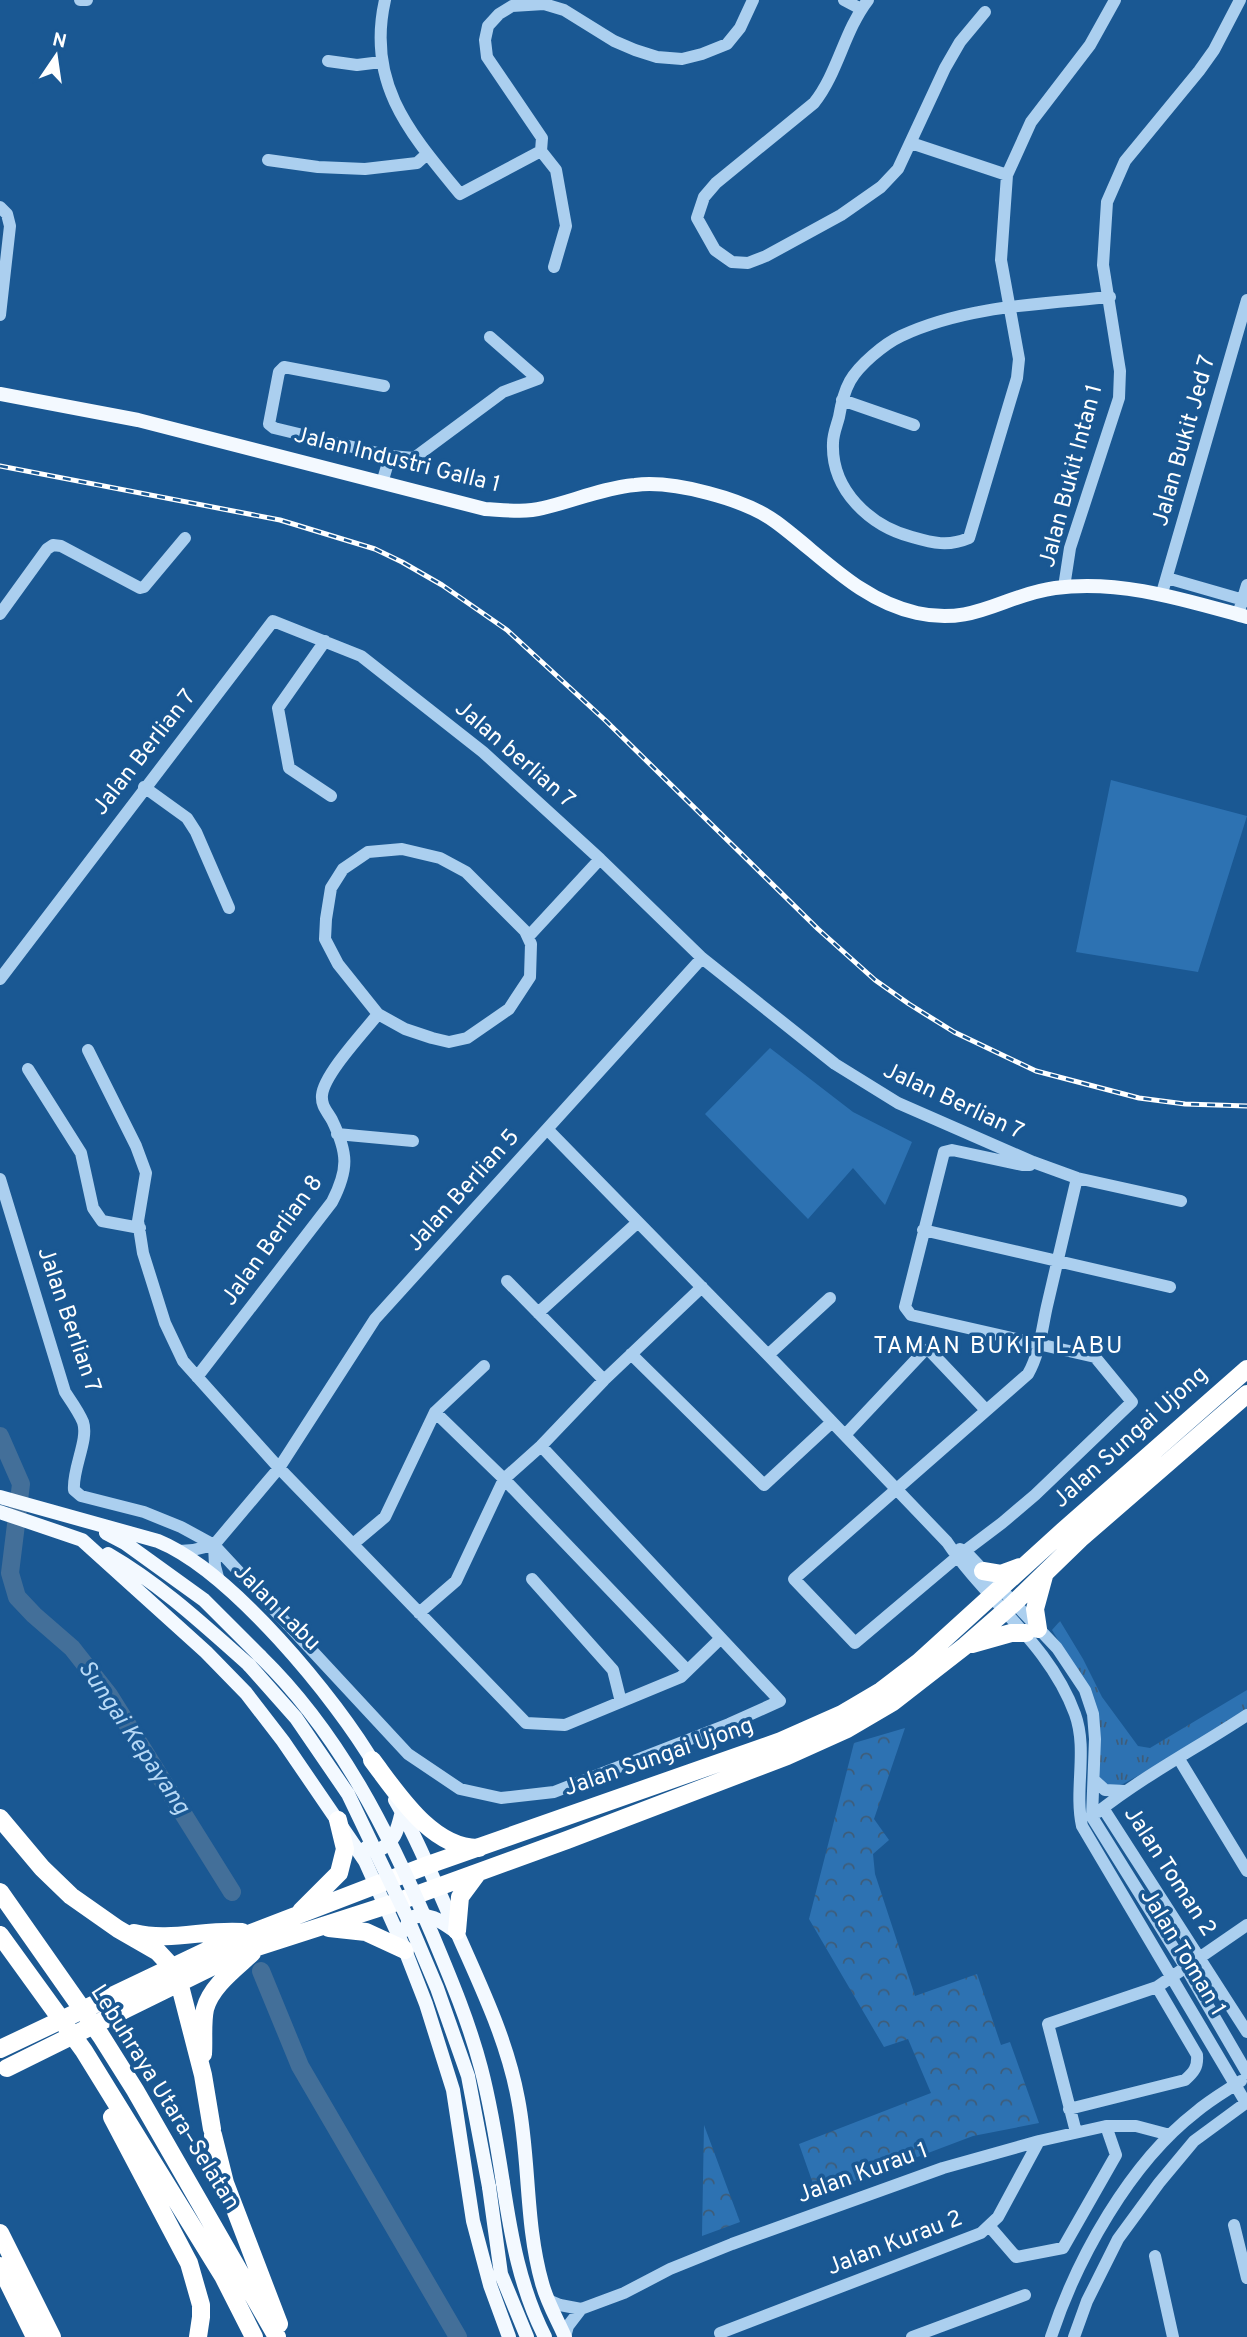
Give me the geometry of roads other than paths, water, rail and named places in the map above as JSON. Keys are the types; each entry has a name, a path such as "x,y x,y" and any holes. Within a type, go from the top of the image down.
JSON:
{"highway":[{"name":"Jalan Sungai Ujong","path":"0,2049 117,2003 176,1975 217,1946 248,1942 428,1865 781,1741 842,1714 881,1691 919,1661 1247,1369"},
{"name":"Jalan Sungai Ujong","path":"289,1925 316,1928 385,1906 787,1756 847,1729 892,1702 965,1646 1080,1539 1247,1394"},
{"path":"970,1616 978,1598 980,1575 1001,1574 1026,1565"},
{"path":"965,1646 998,1635 1032,1631 1035,1609 1046,1573"},
{"path":"372,1760 407,1805 447,1841 482,1847"},
{"path":"0,1818 42,1868 71,1896 118,1929 159,1952 176,1975 202,2075 225,2183 283,2337"},
{"path":"289,1925 339,1874 345,1849 338,1820"},
{"path":"457,1931 460,1897 479,1872"},
{"name":"Lebuhraya Utara–Selatan","path":"0,1892 101,2036 135,2090 276,2337"},
{"path":"316,1928 344,1928 366,1932 405,1950"},
{"path":"118,1929 153,1937 214,1932 248,1942 205,2008 202,2075"},
{"name":"Lebuhraya Utara–Selatan","path":"0,1935 84,2051 223,2276 254,2337"},
{"name":"Jalan Sungai Ujong","path":"3,2069 117,2003"},
{"path":"84,2051 113,2120 189,2263 201,2305 198,2337"},
{"path":"0,2233 52,2337"},
{"path":"0,2266 35,2337"}],"main road":[{"name":"Jalan Industri Galla 1","path":"0,394 138,420 485,509 540,509 590,494 635,485 660,485 709,493 775,521 859,589 915,613 942,617 968,615 1028,595 1064,587 1099,587 1163,593 1243,616"},
{"name":"Jalan Labu","path":"0,1496 158,1541 180,1551 219,1581 301,1664 331,1701 372,1760 402,1811 428,1865 491,2008 508,2057 525,2145 531,2229 542,2285 565,2337"},
{"path":"0,1512 82,1540 129,1567 186,1609 248,1665 296,1718 348,1794 407,1917 437,1988 468,2076 514,2256 545,2337"},
{"path":"83,1520 125,1543 204,1600 287,1682 359,1781 405,1871 453,1985 481,2067 496,2141 501,2274 527,2337"},
{"path":"82,1540 197,1644 246,1693 284,1741 365,1861 426,2004 453,2090 476,2232 490,2285 509,2337"},
{"path":"350,1838 370,1850 383,1848 390,1844 402,1811"},
{"path":"405,1950 404,1928 410,1919 417,1915 437,1919 457,1931"}],"street":[{"path":"80,0 87,0"},
{"path":"385,0 379,31 380,62 388,89 427,154 460,194 541,151"},
{"path":"554,267 566,226 556,170 541,151 542,138 487,57 485,40 488,26 512,6 544,4 564,10 614,41 635,50 657,57 682,58 702,54 727,44 740,28 752,0"},
{"path":"844,0 864,4 825,88 814,103 716,183 704,197 697,218 715,250 732,261 748,263 766,256 881,187 898,169 960,42 985,12"},
{"path":"1110,297 1009,308 952,318 901,336 878,350 850,380 842,400 833,443 836,470 849,495 869,517 898,533 936,544 955,544 969,538 1017,378 1018,359 1009,308 1001,260 1007,175 1031,122 1090,45 1115,0"},
{"name":"Jalan Bukit Intan 1","path":"1064,587 1070,548 1119,398 1120,371 1103,265 1107,202 1125,161 1214,50 1240,0"},
{"path":"328,61 357,65 380,62"},
{"path":"911,143 1007,175"},
{"path":"268,160 318,167 365,169 417,163 427,154"},
{"path":"0,207 10,226 0,315"},
{"name":"Jalan Bukit Jed 7","path":"1163,593 1242,337 1247,300"},
{"path":"384,386 284,367 279,372 269,424 274,428 390,456 414,458 503,392 538,379 490,337"},
{"path":"842,400 914,425"},
{"path":"383,483 390,456"},
{"path":"0,614 47,549 53,545 61,546 140,588 144,587 185,538"},
{"path":"1167,578 1245,601"},
{"path":"1243,616 1247,584"},
{"name":"Jalan berlian 7","path":"273,621 361,656 483,752 600,859 702,958"},
{"name":"Jalan Berlian 7","path":"0,979 273,621"},
{"path":"325,642 278,708 289,768 331,796"},
{"path":"144,788 187,818 196,832 229,908"},
{"path":"402,849 440,858 466,872 525,931 531,944 530,977 522,992 509,1009 467,1038 449,1042 432,1038 405,1029 378,1014 338,964 325,939 331,888 343,869 368,852 402,849"},
{"path":"528,937 600,859"},
{"name":"Jalan Berlian 7","path":"702,958 835,1064 898,1103 1033,1162 1077,1178 1181,1201"},
{"name":"Jalan Berlian 5","path":"214,1545 279,1468 375,1320 702,958"},
{"name":"Jalan Berlian 8","path":"197,1377 332,1202 342,1181 346,1154 322,1104 322,1092 335,1067 378,1014"},
{"path":"88,1050 136,1146 146,1173 138,1221 143,1253 165,1323 183,1361 279,1468 526,1723 565,1725 621,1702 681,1676 720,1639"},
{"path":"27,1069 81,1153 93,1208 97,1215 102,1221 140,1228"},
{"path":"548,1130 961,1554"},
{"path":"337,1134 414,1141"},
{"path":"1033,1162 1030,1165 1022,1165 952,1150 944,1152 923,1230 906,1312 911,1315 1039,1343 1095,1357 1132,1402 1002,1524 961,1554 855,1643 794,1579 1028,1374 1039,1343 1077,1178"},
{"name":"Jalan Berlian 7","path":"0,1179 65,1392 83,1422 84,1432 73,1479 74,1490 81,1496 144,1512 181,1527 214,1545"},
{"path":"538,1313 638,1222"},
{"path":"923,1230 1170,1287"},
{"path":"507,1281 604,1380"},
{"path":"419,1613 456,1581 504,1479 702,1287"},
{"path":"768,1355 830,1298"},
{"path":"845,1435 925,1350 931,1352 986,1410"},
{"path":"631,1354 764,1485 832,1422"},
{"path":"353,1544 385,1517 435,1412 484,1366"},
{"path":"435,1412 504,1479 687,1670"},
{"path":"214,1545 408,1754 460,1789 501,1798 554,1792 729,1724 780,1701 541,1446"},
{"path":"180,1551 214,1545"},
{"path":"214,1545 219,1581"},
{"name":"Jalan Toman 1","path":"961,1554 1032,1631 1065,1657 1085,1689 1093,1714 1094,1780 1087,1821 1124,1868 1186,1968 1247,2075"},
{"path":"532,1579 613,1670 621,1702"},
{"name":"Jalan Toman 1","path":"1032,1631 1075,1714 1080,1733 1078,1801 1087,1821 1173,1977 1247,2102"},
{"path":"1087,1821 1125,1791 1247,1715"},
{"path":"1179,1759 1247,1871"},
{"path":"1094,1780 1105,1790 1125,1791"},
{"name":"Jalan Toman 2","path":"1103,1808 1247,2032"},
{"path":"1124,1868 1136,1860"},
{"path":"1076,2132 1048,2024 1157,1987 1247,1924"},
{"path":"1069,2109 1185,2080 1193,2073 1197,2055 1157,1987"},
{"path":"1052,2337 1069,2292 1099,2232 1144,2165 1195,2112 1247,2075"},
{"path":"1074,2337 1087,2301 1106,2262 1118,2239 1142,2206 1194,2141 1247,2102"},
{"path":"990,2227 1016,2257 1063,2248 1116,2155 1106,2126"},
{"name":"Jalan Kurau 1","path":"581,2309 624,2293 670,2269 732,2244 943,2168 1039,2141 1106,2126 1136,2126 1170,2135"},
{"name":"Jalan Kurau 2","path":"720,2333 981,2233 998,2217 1039,2141"},
{"path":"1234,2225 1247,2278"},
{"path":"1155,2256 1173,2337"},
{"path":"912,2337 1025,2295"},
{"path":"548,2300 581,2309 568,2326 565,2337"}],"waterway":[{"name":"Sungai Kepayang","path":"0,1436 21,1484 10,1573 17,1597 72,1648 109,1695 232,1892"},
{"name":"Sungai Kepayang","path":"261,1971 300,2066 458,2337"}],"railway":[{"path":"0,466 280,520 375,549 402,562 442,585 507,630 606,721 818,929 875,980 909,1004 954,1032 1036,1071 1139,1098 1185,1104 1247,1106"}],"district":[{"name":"TAMAN BUKIT LABU","path":"999,1347"}]}
